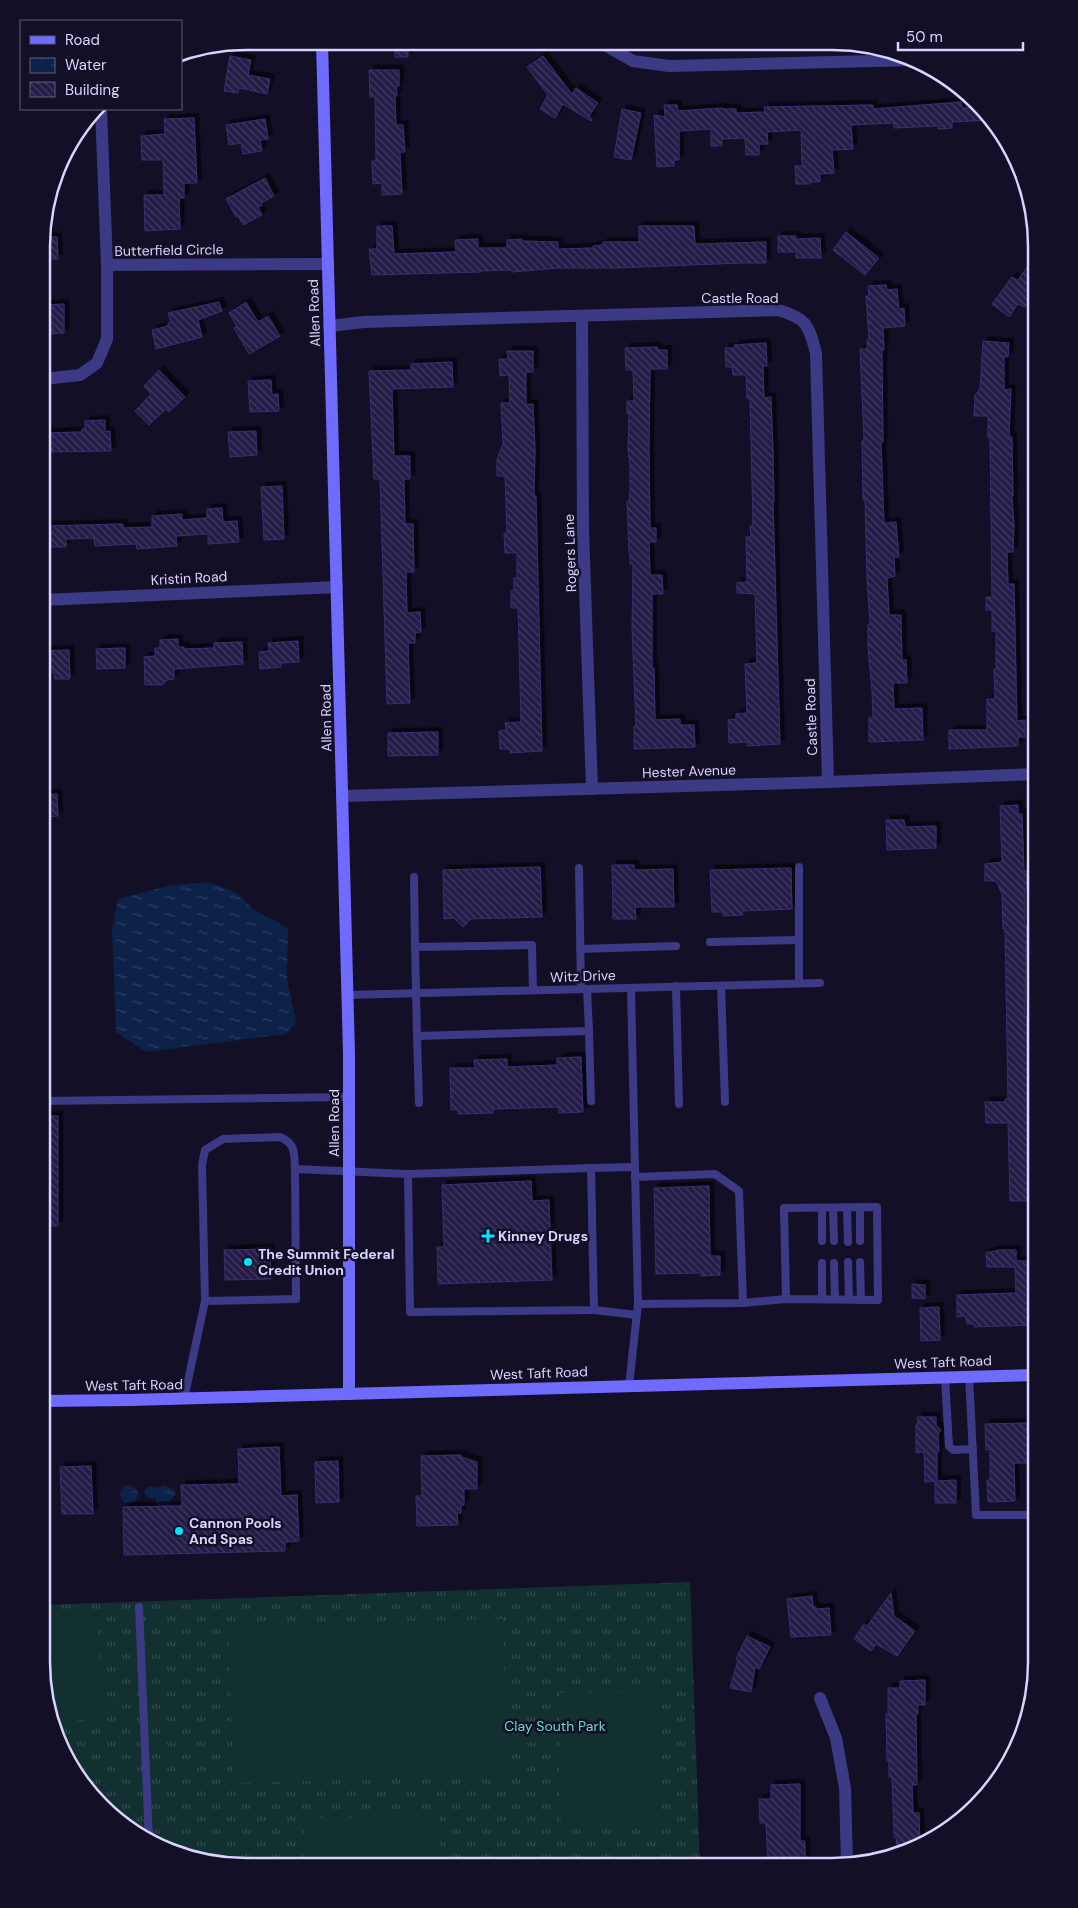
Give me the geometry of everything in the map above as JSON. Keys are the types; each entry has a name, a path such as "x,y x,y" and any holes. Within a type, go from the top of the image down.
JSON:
{"street":[{"name":"Allen Road","path":"322,50 347,995 349,1394"},
{"path":"612,50 633,61 669,66 896,60"},
{"path":"101,114 107,265"},
{"name":"Butterfield Circle","path":"50,378 80,375 96,363 107,339 107,265 328,264"},
{"name":"Castle Road","path":"329,326 364,322 778,310 796,315 810,328 816,353 828,782"},
{"name":"Rogers Lane","path":"582,316 583,530 592,789"},
{"name":"Kristin Road","path":"50,600 337,587"},
{"name":"Hester Avenue","path":"342,796 1028,774"},
{"name":"West Taft Road","path":"50,1401 184,1399 1028,1374"},
{"path":"820,1698 836,1738 845,1788 847,1858"}],"lane":[{"path":"799,867 799,983"},
{"path":"578,868 580,949 589,1031 591,1101"},
{"path":"414,878 419,1103"},
{"path":"710,942 799,940"},
{"path":"415,947 532,945 533,990"},
{"path":"580,949 676,946"},
{"name":"Witz Drive","path":"347,995 820,982"},
{"path":"676,986 679,1104"},
{"path":"721,986 725,1102"},
{"path":"629,1386 638,1304 631,988"},
{"path":"417,1036 589,1031"},
{"path":"50,1101 349,1097"},
{"path":"184,1399 205,1301 202,1165 205,1150 224,1139 280,1137 289,1141 294,1149 296,1299 205,1301"},
{"path":"294,1169 408,1174 634,1167"},
{"path":"592,1168 594,1310"},
{"path":"408,1174 410,1312 594,1310 637,1315"},
{"path":"635,1176 715,1174 739,1191 743,1303"},
{"path":"638,1304 743,1303 786,1299 878,1300 877,1207 784,1208 786,1299"},
{"path":"822,1208 822,1242"},
{"path":"834,1208 834,1241"},
{"path":"847,1208 848,1242"},
{"path":"860,1208 860,1241"},
{"path":"848,1262 849,1299"},
{"path":"860,1262 861,1300"},
{"path":"834,1263 835,1299"},
{"path":"822,1264 822,1299"},
{"path":"969,1376 976,1516 1028,1515"},
{"path":"945,1377 949,1446 953,1450 973,1449"},
{"path":"140,1607 150,1833"}],"green space":[{"name":"Clay South Park","path":"690,1582 700,1858 233,1858 183,1848 159,1838 127,1818 107,1801 76,1760 60,1725 54,1701 50,1675 50,1605"},
{"path":"82,1607 97,1617 102,1717 59,1722 50,1675 50,1611"},
{"path":"503,1619 507,1776 233,1783 229,1626"},
{"path":"660,1692 661,1827 561,1828 560,1693"},
{"path":"439,1815 441,1858 305,1858 303,1819"}],"water":[{"path":"208,882 237,893 254,910 288,928 287,979 296,1023 286,1034 146,1052 116,1032 112,930 118,899 168,886"},
{"path":"125,1485 133,1485 138,1490 136,1501 125,1503 120,1498 120,1490"},
{"path":"163,1485 174,1490 176,1495 170,1500 171,1506 156,1506 156,1499 147,1498 144,1491 149,1486 158,1488"}],"building":[{"path":"395,50 408,50 408,57 395,57"},
{"path":"230,56 251,60 248,75 270,79 267,94 239,88 238,93 224,91"},
{"path":"543,56 572,94 576,88 598,103 589,116 591,121 563,104 555,118 540,109 548,95 527,67"},
{"path":"369,70 399,70 399,86 396,86 397,96 395,96 396,125 403,125 405,152 400,152 402,194 382,195 382,183 373,184 372,161 376,161 375,97 370,97"},
{"path":"961,102 962,108 971,107 982,120 952,122 952,128 938,129 938,126 894,128 894,123 851,125 853,149 832,150 834,173 820,174 820,182 810,182 810,184 796,184 795,166 802,166 801,130 767,132 768,144 759,144 759,155 746,155 745,138 722,139 722,146 711,146 711,129 679,131 679,160 674,160 674,166 657,167 654,115 665,117 664,105 677,105 678,111 723,108 736,109 736,113 765,112 764,107 873,105 873,109"},
{"path":"622,109 641,113 631,160 614,157"},
{"path":"194,118 197,183 184,183 184,198 179,198 180,229 145,231 144,195 164,195 163,160 142,160 141,136 165,134 164,119"},
{"path":"265,119 268,139 260,140 262,151 243,154 241,143 229,145 226,125"},
{"path":"265,178 274,196 261,203 262,205 258,207 262,215 243,225 226,199"},
{"path":"377,226 392,226 394,254 456,252 455,240 478,239 478,248 507,248 507,240 522,239 522,241 558,242 558,249 593,248 593,246 603,245 603,242 639,242 639,226 694,226 695,244 766,242 766,263 372,275 369,249 377,249"},
{"path":"846,232 879,258 865,275 833,250"},
{"path":"778,236 796,236 796,239 820,238 821,258 796,258 796,252 778,252"},
{"path":"50,237 57,237 58,259 50,259"},
{"path":"1028,266 1028,303 1025,307 1018,304 1009,317 992,304 1012,277 1017,280"},
{"path":"886,285 887,290 897,289 899,309 904,308 905,326 883,328 884,350 882,350 883,442 881,442 884,523 896,522 899,557 894,557 895,576 887,578 889,615 901,615 902,660 906,660 907,683 893,683 894,709 922,708 923,740 869,742 869,718 873,718 868,649 868,624 870,624 865,500 863,500 862,441 864,441 860,349 867,349 867,340 869,340 866,296 869,296 868,286"},
{"path":"219,302 222,311 198,320 202,337 156,349 152,330 168,326 168,323 171,322 168,313"},
{"path":"246,302 258,322 268,316 280,336 249,354 234,328 237,327 229,313"},
{"path":"64,304 64,333 50,334 50,305"},
{"path":"983,341 1009,343 1008,357 1004,356 1004,390 1011,389 1009,437 1012,437 1014,525 1013,552 1007,552 1008,584 1014,584 1017,721 1025,720 1025,737 1018,737 1018,746 949,749 949,730 987,730 987,699 995,699 996,631 992,631 992,610 986,610 986,597 992,597 990,438 988,438 988,416 974,416 975,395 980,389"},
{"path":"766,343 767,366 763,366 764,398 771,397 780,744 747,746 747,742 729,743 728,720 736,719 736,714 747,713 745,664 757,663 755,594 737,593 737,583 747,582 746,537 751,537 750,526 753,526 750,399 747,399 746,375 733,375 732,367 726,367 725,348 735,348 734,345"},
{"path":"657,347 658,350 667,350 667,369 650,369 650,528 656,528 656,542 649,542 650,575 662,575 663,594 652,594 652,668 654,668 655,720 680,719 680,725 694,725 695,747 634,749 634,726 636,726 632,628 633,564 630,564 627,501 629,502 630,493 630,465 627,401 634,401 633,370 626,370 625,348"},
{"path":"507,351 533,351 533,372 526,372 526,405 533,404 542,751 510,753 510,749 500,749 499,731 506,730 505,723 521,722 518,608 511,608 511,591 514,590 514,578 517,578 517,553 505,553 504,533 507,533 505,476 497,476 497,459 503,444 501,403 510,403 509,375 500,376 499,359 508,359"},
{"path":"452,362 453,387 392,389 394,456 410,456 410,479 404,479 405,524 413,524 414,572 406,572 407,613 420,612 421,632 415,633 415,643 408,643 410,703 387,704 380,479 374,479 369,371 411,370 411,364"},
{"path":"159,370 185,397 169,412 166,409 149,425 135,411 151,394 144,386"},
{"path":"271,380 272,395 278,394 279,411 250,412 248,381"},
{"path":"105,420 105,432 110,431 111,451 50,452 50,433 82,432 82,429 85,429 85,421"},
{"path":"256,431 257,455 230,457 228,432"},
{"path":"282,486 284,539 264,540 261,487"},
{"path":"222,508 223,522 237,521 239,542 208,544 208,534 176,536 177,546 137,549 136,544 95,546 94,538 66,539 66,547 50,547 50,526 123,524 123,528 152,527 152,516 182,514 182,520 207,518 207,509"},
{"path":"178,639 178,647 184,647 184,649 214,648 214,643 242,642 243,664 174,669 174,679 167,680 162,685 145,685 144,657 155,656 155,648 160,648 160,640"},
{"path":"298,641 299,662 281,663 281,667 260,669 259,652 269,651 268,643"},
{"path":"125,648 125,668 97,669 96,649"},
{"path":"69,650 70,679 55,679 54,672 50,672 50,651"},
{"path":"438,732 438,755 388,756 388,733"},
{"path":"50,794 57,794 58,816 50,816"},
{"path":"1018,805 1018,814 1022,814 1024,871 1028,871 1028,888 1025,888 1025,926 1028,926 1028,941 1026,941 1025,1017 1027,1017 1028,1201 1010,1201 1008,1123 986,1123 985,1102 1005,1102 1005,1099 1008,1099 1005,929 1003,929 1002,894 996,881 985,881 985,864 1002,862 1000,806"},
{"path":"886,820 904,820 905,827 936,826 936,848 887,850"},
{"path":"612,865 634,865 634,870 673,869 674,907 635,907 636,919 613,919"},
{"path":"540,867 542,917 471,919 463,927 454,918 444,919 443,870"},
{"path":"791,868 792,909 742,911 743,915 723,916 723,912 712,912 710,870"},
{"path":"581,1057 583,1112 559,1113 558,1107 493,1109 493,1113 458,1114 458,1110 451,1110 450,1068 475,1068 474,1060 507,1059 507,1067 557,1065 557,1058"},
{"path":"50,1116 58,1116 58,1226 50,1226"},
{"path":"531,1181 532,1201 549,1200 552,1280 438,1284 437,1247 444,1247 442,1185"},
{"path":"709,1186 710,1256 720,1256 720,1275 701,1276 701,1273 656,1274 654,1188"},
{"path":"270,1249 271,1279 225,1280 224,1250"},
{"path":"999,1250 1016,1250 1016,1261 1028,1261 1028,1325 974,1327 974,1324 967,1324 965,1316 957,1317 957,1295 1016,1293 1015,1267 987,1267 986,1253"},
{"path":"912,1284 925,1285 925,1299 912,1298"},
{"path":"939,1307 940,1340 921,1341 920,1308"},
{"path":"917,1417 936,1417 936,1425 941,1430 938,1434 937,1481 956,1480 956,1503 935,1503 935,1481 925,1482 924,1452 916,1453"},
{"path":"1027,1423 1028,1463 1014,1463 1015,1501 988,1502 987,1480 990,1480 990,1449 986,1450 985,1424"},
{"path":"279,1447 281,1496 297,1495 299,1541 285,1542 285,1551 124,1555 123,1507 182,1506 181,1485 239,1484 238,1449"},
{"path":"461,1455 461,1457 477,1462 477,1489 464,1489 464,1505 461,1505 461,1513 457,1513 458,1525 417,1526 416,1496 422,1496 421,1456"},
{"path":"338,1461 339,1502 316,1503 315,1462"},
{"path":"91,1466 93,1514 62,1514 60,1467"},
{"path":"891,1593 894,1616 915,1631 897,1656 876,1644 871,1651 854,1639 864,1624 867,1626"},
{"path":"812,1596 813,1607 816,1607 816,1609 829,1608 831,1635 791,1637 787,1599"},
{"path":"747,1636 770,1647 759,1669 755,1667 751,1692 730,1688 738,1660 736,1659"},
{"path":"925,1680 925,1705 918,1705 918,1714 916,1714 917,1785 912,1785 913,1813 919,1813 920,1838 903,1845 897,1845 896,1837 894,1837 892,1777 889,1777 889,1761 887,1761 886,1714 888,1714 888,1688 900,1688 900,1681"},
{"path":"800,1784 800,1841 805,1841 805,1858 768,1858 766,1823 760,1823 759,1799 771,1799 771,1785"}],"place":[{"name":"Kinney Drugs","path":"488,1236"},
{"name":"The Summit Federal Credit Union","path":"248,1262"},
{"name":"Cannon Pools And Spas","path":"179,1531"}]}
